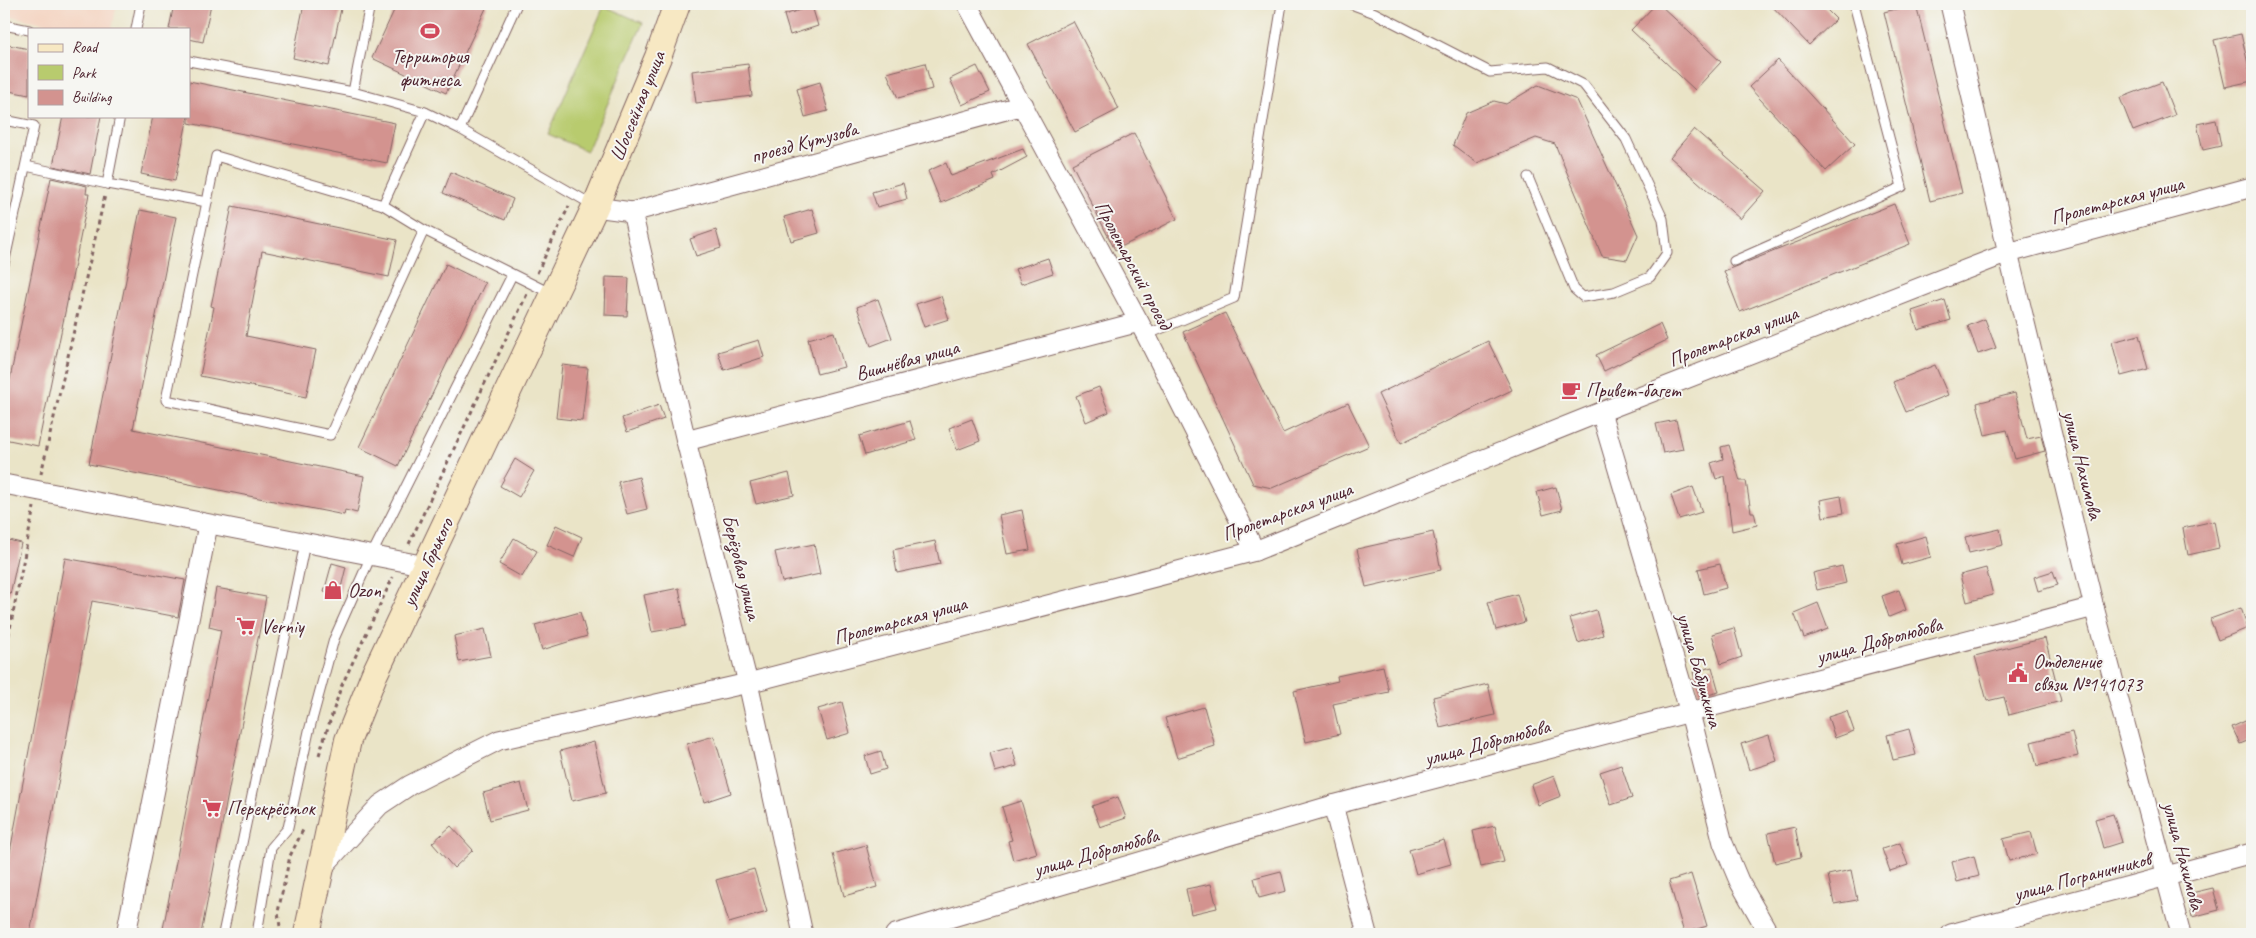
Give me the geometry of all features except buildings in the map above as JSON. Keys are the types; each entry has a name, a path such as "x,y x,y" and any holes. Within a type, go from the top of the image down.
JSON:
{"main road":[{"name":"Шоссейная улица","path":"585,200 658,57 677,4"},
{"name":"улица Горького","path":"307,934 348,740 374,675 415,558 585,200"}],"street":[{"name":"Пролетарский проезд","path":"967,4 1024,105 1142,329 1255,551"},
{"name":"улица Нахимова","path":"1950,4 2094,607 2181,934"},
{"name":"проезд Кутузова","path":"585,200 632,212 1024,105"},
{"name":"Пролетарская улица","path":"319,871 380,804 410,785 499,740 748,683 1255,551 1601,412 2008,253 2252,187"},
{"name":"Берёзовая улица","path":"632,212 686,440 748,683 803,934"},
{"name":"Вишнёвая улица","path":"686,440 1142,329"},
{"name":"улица Бабушкина","path":"1601,412 1690,713 1723,844 1739,882 1769,934"},
{"path":"4,484 371,556 415,558"},
{"path":"126,934 208,525"},
{"name":"улица Добролюбова","path":"894,934 1334,806 2094,607"},
{"path":"1334,806 1367,934"},
{"name":"улица Пограничников","path":"1952,934 2252,853"}],"lane":[{"path":"136,28 141,4"},
{"path":"353,92 370,4"},
{"path":"460,129 517,4"},
{"path":"1142,329 1234,298 1282,4"},
{"path":"1351,4 1375,13 1490,72 1548,67 1584,85 1626,139 1663,219 1667,253 1650,277 1614,292 1583,296 1574,289 1528,177"},
{"path":"1734,260 1902,187 1854,4"},
{"path":"4,25 28,30"},
{"path":"190,61 353,92 425,112 460,129 585,200"},
{"path":"384,205 425,112"},
{"path":"107,184 120,118"},
{"path":"4,120 34,126 4,264"},
{"path":"424,230 330,435 166,400 216,156 384,205 424,230 543,290"},
{"path":"26,166 107,184 207,202"},
{"path":"257,934 271,848 288,828 309,731 334,639 371,556 512,274"},
{"path":"223,934 305,543"}],"path":[{"path":"4,659 37,491 107,184"},
{"path":"415,558 585,200"}],"shaded area":[{"path":"4,4 117,4 112,28 68,28 4,15"}],"green space":[{"path":"604,6 643,23 587,151 548,134"}],"place":[{"name":"Территория фитнеса","path":"430,31"},
{"name":"Привет-багет","path":"1571,390"},
{"name":"Ozon","path":"333,590"},
{"name":"Verniy","path":"246,626"},
{"name":"Отделение связи №141073","path":"2018,673"},
{"name":"Перекрёсток","path":"212,808"}]}
